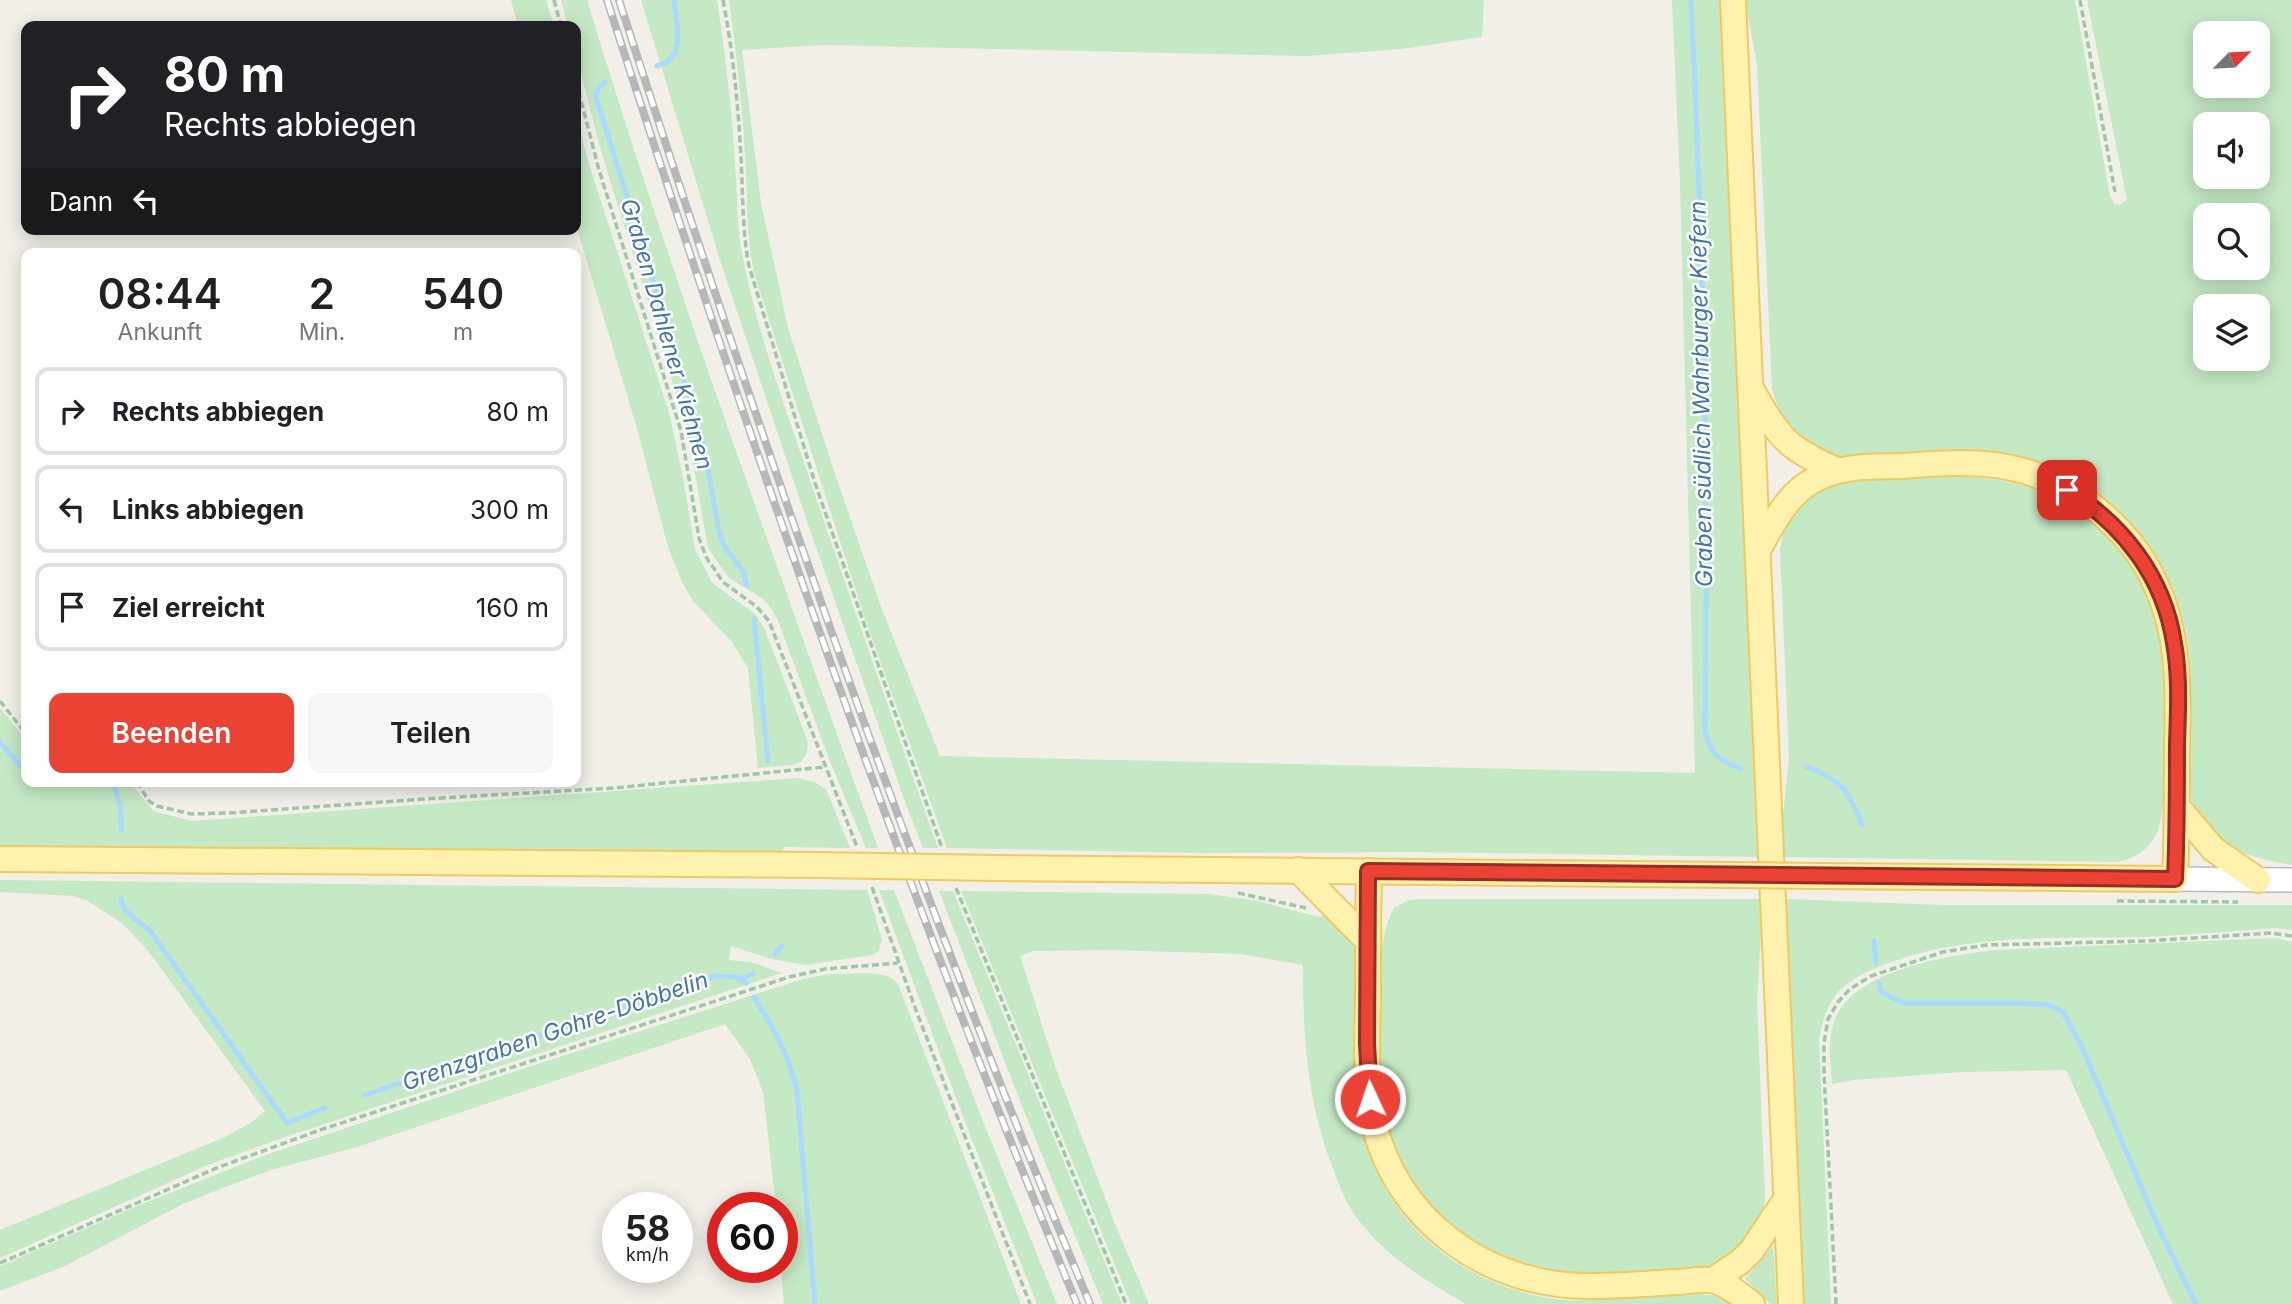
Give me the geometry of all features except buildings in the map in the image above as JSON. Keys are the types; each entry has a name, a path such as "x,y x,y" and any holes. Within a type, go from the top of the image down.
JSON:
{"main road":[{"path":"1733,0 1791,1304"},
{"path":"1751,390 1773,426 1789,444 1807,457 1837,470"},
{"path":"1758,550 1792,497 1812,481 1837,470 1950,463 2007,467 2058,485 2086,502 2133,547 2151,575 2172,632 2178,681 2175,879"},
{"path":"2177,806 2213,849 2258,880"},
{"path":"0,859 2292,880"},
{"path":"1298,870 1367,940"},
{"path":"1368,871 1367,1043 1368,1089 1373,1119 1382,1149 1396,1179 1430,1224 1476,1259 1534,1280 1590,1286 1713,1280 1752,1304"},
{"path":"1713,1280 1740,1262 1752,1250 1786,1199"}],"path":[{"path":"554,0 560,21"},
{"path":"723,0 733,51 744,238 753,284 819,496 944,855"},
{"path":"2080,0 2115,191"},
{"path":"581,100 599,170 681,432 702,547 723,582 757,607 769,621 861,857"},
{"path":"0,701 21,728"},
{"path":"139,787 149,801 157,806 191,814 228,814 614,788 824,767"},
{"path":"870,881 898,963 1030,1304"},
{"path":"953,881 1126,1304"},
{"path":"1836,1304 1824,1044 1828,1019 1850,989 1871,975 1910,961 1986,945 2147,941 2271,933 2292,936"},
{"path":"0,1263 219,1167 320,1130 789,977 825,969 898,963"}],"green space":[{"path":"511,0 546,0 552,21 517,21"},
{"path":"561,0 587,0 691,320 878,848 866,848 831,764 777,618 766,601 728,577 708,548 680,406 601,151 581,73 581,21 567,21"},
{"path":"641,0 717,0 734,143 740,242 748,284 784,404 938,848 923,848 908,810 809,527 720,260"},
{"path":"729,0 1484,0 1482,37 1402,49 1306,56 824,45 742,50 761,203 788,328 880,604 940,756 1695,773 1680,182 1672,0 1722,0 1761,857 1413,852 1196,853 947,848 864,616 754,273 741,107"},
{"path":"1745,0 2075,0 2110,196 2114,204 2119,205 2127,200 2087,0 2292,0 2292,865 2262,859 2233,848 2209,831 2199,819 2190,794 2189,780 2191,682 2186,631 2172,589 2161,568 2149,547 2118,510 2101,496 2075,481 1982,453 1957,451 1828,456 1808,445 1792,430 1775,400 1772,388 1757,64"},
{"path":"581,132 670,416 695,549 712,583 755,614 765,630 808,742 802,761 792,765 758,768 748,668 732,642 693,601 681,580 668,547 638,432 579,235"},
{"path":"1945,475 2021,485 2065,503 2086,516 2105,533 2128,561 2146,590 2156,614 2166,666 2167,753 2160,822 2153,841 2136,855 2119,862 1783,857 1782,825 1789,758 1780,550 1783,534 1799,506 1823,488 1856,480"},
{"path":"0,708 21,734 21,787 134,787 153,811 192,821 799,778 826,789 850,848 784,847 782,852 0,846"},
{"path":"0,880 867,890 882,939 879,951 872,955 806,965 771,959 731,946 729,960 751,962 782,973 210,1164 0,1258 0,1230 225,1137 252,1122 265,1111 149,952 122,923 86,900 73,896 0,892"},
{"path":"879,890 894,890 1057,1304 1037,1304 967,1127"},
{"path":"939,891 953,891 1122,1304 1103,1304 1022,1106"},
{"path":"961,891 1209,894 1258,901 1318,917 1330,913 1348,934 1354,950 1356,1085 1366,1143 1386,1190 1404,1216 1425,1238 1449,1258 1475,1274 1533,1295 1583,1301 1702,1294 1738,1304 1466,1304 1399,1260 1375,1239 1350,1208 1325,1146 1312,1095 1304,1018 1303,965 1241,954 1112,950 1034,951 1020,956 1056,1069 1115,1224 1149,1304 1131,1304"},
{"path":"1763,899 1757,1001 1765,1199 1757,1229 1743,1246 1720,1263 1707,1267 1627,1273 1562,1272 1540,1269 1498,1256 1463,1236 1431,1207 1403,1167 1395,1148 1385,1109 1381,1069 1381,967 1384,936 1394,908 1409,900"},
{"path":"1785,899 1943,905 2292,905 2292,930 2276,928 2143,937 1986,942 1924,952 1867,972 1848,983 1837,993 1829,1006 1819,1040 1831,1304 1803,1304"},
{"path":"2276,938 2292,942 2292,1304 2173,1304 2066,1070 1962,1072 1832,1084 1830,1040 1833,1025 1842,1006 1858,991 1902,969 1995,950"},
{"path":"869,973 888,977 898,984 1021,1304 784,1304 782,1283 798,1283 798,1192 774,1192 763,1092 750,1059 725,1024 357,1147 271,1170 181,1205 65,1266 0,1291 0,1266 137,1206 263,1156 519,1070 803,979 829,974"},
{"path":"1773,1246 1777,1304 1770,1304 1745,1279"}],"waterway":[{"name":"Graben Dahlener Kiehnen","path":"657,66 667,62 677,48 678,30 674,0"},
{"name":"Graben südlich Wahrburger Kiefern","path":"1691,0 1704,365 1705,731 1713,752 1727,763 1741,769"},
{"name":"Graben Dahlener Kiehnen","path":"605,82 599,87 596,97 703,442 719,531 724,546 743,571 747,585"},
{"name":"Graben Dahlener Kiehnen","path":"754,619 768,761"},
{"name":"Grenzgraben Gohre-Döbbelin","path":"0,742 21,767"},
{"name":"Graben südlich Wahrburger Kiefern","path":"1807,767 1828,776 1843,788 1862,825"},
{"name":"Grenzgraben Gohre-Döbbelin","path":"114,787 120,804 122,830"},
{"name":"Grenzgraben Gohre-Döbbelin","path":"121,899 128,913 151,932 287,1123 325,1108"},
{"name":"Graben südlich Wahrburger Kiefern","path":"1874,941 1876,963"},
{"name":"Graben Dahlener Kiehnen","path":"775,954 782,946"},
{"name":"Graben Dahlener Kiehnen","path":"742,979 753,974"},
{"name":"Grenzgraben Gohre-Döbbelin","path":"365,1095 716,976 736,977 746,983"},
{"name":"Graben südlich Wahrburger Kiefern","path":"1879,983 1881,992 1904,1003 2018,1003 2049,1005 2063,1012 2082,1047 2157,1224 2196,1304"},
{"name":"Grenzgraben Gohre-Döbbelin","path":"754,997 780,1042 797,1090 815,1304"}],"railway":[{"path":"607,0 715,329 828,657 948,982 1077,1304"},
{"path":"619,0 727,329 841,657 961,982 1090,1304"}],"route":[{"path":"1370,1099 1367,1043 1368,871 2175,879 2178,838 2178,681 2175,644 2169,620 2151,575 2133,547 2105,517 2067,490"}]}
